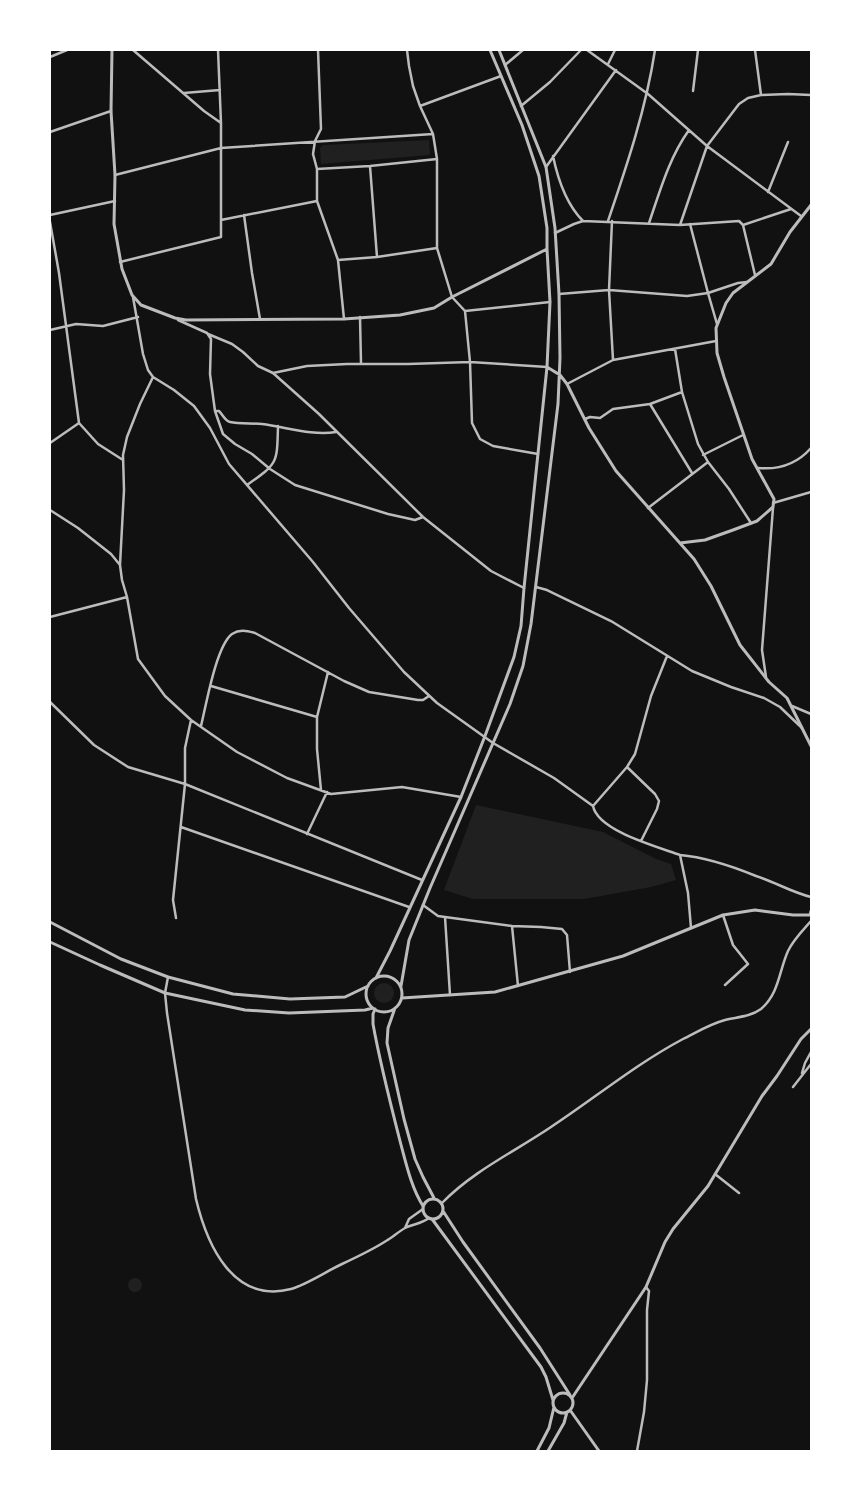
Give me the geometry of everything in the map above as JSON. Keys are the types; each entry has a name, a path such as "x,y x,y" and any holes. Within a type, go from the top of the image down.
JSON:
{"street":[{"path":"50,57 67,50"},
{"path":"112,50 115,174 114,224 120,262 133,296 138,317 143,354 148,370 153,377 174,390 194,406 210,428 228,464 313,562 348,608 404,672 437,703 493,742 554,778 593,806 594,813 606,824 629,837 680,855 695,856 757,876 797,894 811,896"},
{"path":"133,50 204,111 221,123"},
{"path":"120,262 221,237 221,123 218,50"},
{"path":"318,50 321,129 315,141 313,154 316,169 317,201 338,260 344,319"},
{"path":"407,50 409,66 420,106 434,134 437,248 452,297 465,311 470,362 472,423 480,439 494,446 538,454"},
{"path":"50,922 122,959 168,977 233,994 290,999 345,996 368,986 376,978 390,952 461,797 486,736 514,657 521,626 546,367 550,302 546,249 547,228 539,176 522,125 490,50"},
{"path":"442,1203 434,1198 422,1177 415,1159 387,1043 388,1028 395,1008 402,998 401,986 409,940 510,704 523,666 532,624 560,375 559,294 555,233 546,167 498,50"},
{"path":"505,65 523,50"},
{"path":"521,106 550,82 581,50"},
{"path":"587,50 648,94 707,146 801,216"},
{"path":"608,64 615,50"},
{"path":"608,221 648,94 656,50"},
{"path":"693,91 698,50"},
{"path":"755,50 760,95"},
{"path":"546,167 616,70"},
{"path":"420,106 501,76"},
{"path":"183,93 220,90"},
{"path":"680,225 707,146 739,104 748,98 760,95 811,95"},
{"path":"50,132 112,111"},
{"path":"649,223 669,165 678,145 689,130"},
{"path":"115,174 221,148 434,134"},
{"path":"768,192 788,142"},
{"path":"553,156 562,187 574,213 583,221"},
{"path":"316,169 436,159"},
{"path":"370,166 377,257"},
{"path":"50,215 115,201"},
{"path":"221,220 317,201"},
{"path":"717,324 726,303 733,293 771,264 790,232 811,205"},
{"path":"743,225 791,209"},
{"path":"244,215 260,319"},
{"path":"555,233 583,221 680,225 739,221 743,225 755,275"},
{"path":"50,222 79,423 98,444 123,460"},
{"path":"612,222 609,290 613,360"},
{"path":"690,224 717,324 716,341 724,377 752,459 774,499 762,650 766,678"},
{"path":"338,260 377,257 437,248"},
{"path":"175,318 186,320 344,319 400,315 434,308 546,249"},
{"path":"559,294 609,290 688,296 708,293 747,282"},
{"path":"133,296 142,305 232,344 258,366 273,373 423,517 491,571 524,588"},
{"path":"465,311 550,302"},
{"path":"50,330 76,324 104,326 138,317"},
{"path":"360,317 361,364"},
{"path":"207,333 210,339 210,374 215,411 223,434 294,485 378,512 415,520 423,517"},
{"path":"567,384 613,360 716,341"},
{"path":"675,349 682,392 698,444 703,455 729,489 751,523"},
{"path":"273,373 307,366 470,362 546,367 560,375 567,384 616,471 694,559 711,586 740,645 766,678 787,698 811,746"},
{"path":"153,377 140,404 123,455 124,490 120,565 138,659 165,696 191,720 237,752 287,778 331,794 402,787 461,797"},
{"path":"585,419 590,417 600,418 613,409 650,404 682,392"},
{"path":"650,404 692,473"},
{"path":"215,411 219,411 229,422 245,422 328,433 336,432"},
{"path":"50,443 79,423"},
{"path":"247,485 270,469 277,457 278,426"},
{"path":"703,455 744,435"},
{"path":"758,468 784,467 804,456 811,448"},
{"path":"648,508 708,462"},
{"path":"680,543 705,540 751,523 756,521 773,505 811,492"},
{"path":"50,510 78,528 111,554 120,565"},
{"path":"536,587 611,621 692,672 764,698 780,707 803,730"},
{"path":"50,617 127,597"},
{"path":"201,726 224,644 231,635 239,631 255,633 369,692 418,700 423,700 429,696"},
{"path":"593,806 628,767 635,754 650,696 667,656"},
{"path":"320,790 317,717 328,672"},
{"path":"211,686 317,717"},
{"path":"50,702 94,745 128,767 185,784 422,880"},
{"path":"792,706 811,714"},
{"path":"176,918 173,900 185,784 185,748 191,720"},
{"path":"628,767 659,800 657,809 641,841"},
{"path":"307,834 327,792"},
{"path":"181,827 409,907"},
{"path":"680,855 688,893 691,928"},
{"path":"423,905 438,916 445,918 512,926 562,929 567,935 570,972"},
{"path":"402,998 495,992 623,956 723,915 755,910 793,915 810,913 811,921 796,938 788,951 772,996 760,1009 745,1017 710,1025 644,1062 550,1128 484,1168 453,1191 442,1203 443,1211 463,1242 540,1348 571,1397 573,1405 548,1451"},
{"path":"723,915 733,945 748,964 725,985"},
{"path":"445,918 450,995"},
{"path":"512,926 518,986"},
{"path":"50,942 166,993 245,1010 289,1013 374,1008"},
{"path":"376,978 387,976 393,978 401,986"},
{"path":"168,977 166,993 167,1013 196,1199 200,1215 214,1248 228,1272 240,1281 267,1291 298,1287 320,1274 378,1246 405,1228 440,1216 443,1211"},
{"path":"368,986 367,998 374,1008 384,1012 395,1008"},
{"path":"374,1008 373,1024 395,1124 424,1215 430,1219 541,1367 546,1378 554,1407 549,1428 537,1451"},
{"path":"571,1397 646,1287 665,1242 673,1229 708,1186 762,1096 801,1039 811,1029"},
{"path":"802,1075 804,1063 811,1052"},
{"path":"793,1087 811,1064"},
{"path":"715,1174 739,1193"},
{"path":"405,1228 409,1219 423,1208 426,1201 434,1198"},
{"path":"637,1451 647,1380 647,1310 649,1295 646,1287"},
{"path":"553,1400 564,1393 571,1397"},
{"path":"554,1407 555,1410 561,1413 569,1411"},
{"path":"569,1411 599,1451"}],"shaded area":[{"path":"429,140 430,155 321,164 320,148 323,145"},
{"path":"476,805 603,832 656,859 671,864 676,880 651,887 584,899 473,899 444,890"},
{"path":"380,983 388,983 394,989 394,997 388,1003 380,1003 374,997 374,989"},
{"path":"132,1278 138,1278 142,1285 138,1292 132,1292 128,1288 128,1282"}]}
